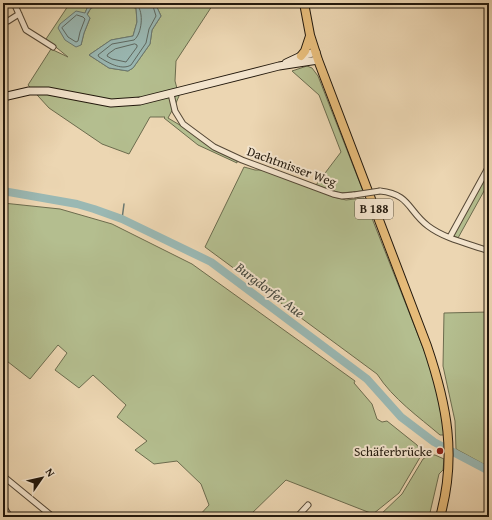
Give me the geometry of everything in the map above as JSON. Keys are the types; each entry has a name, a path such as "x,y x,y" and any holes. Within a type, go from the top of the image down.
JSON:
{"main road":[{"name":"B 188","path":"304,3 310,35 317,56 427,346 441,391 449,440 445,494 440,517"},
{"path":"301,56 305,51 310,35"}],"street":[{"path":"14,3 26,30 53,47"},
{"path":"3,21 8,21 19,14"},
{"path":"279,66 301,56 317,56"},
{"path":"3,97 29,91 48,91 111,103 140,101 317,56"},
{"name":"Dachtmisser Weg","path":"171,94 175,111 183,124 214,147 242,160 333,194 342,196 380,191 392,192 401,197 428,226 450,237 489,251"},
{"path":"450,237 489,166"},
{"path":"3,476 53,517"},
{"path":"297,517 308,505"},
{"path":"4,510 10,517"}],"green space":[{"path":"70,3 85,3 88,6 85,13 81,45 90,18 87,15 91,8 108,3 136,8 137,22 133,36 111,40 89,55 109,68 128,71 133,68 150,44 152,30 161,16 155,3 214,3 176,61 175,81 179,96 168,118 237,159 237,163 198,145 164,118 165,117 150,117 129,154 102,144 49,108 28,85 51,49 68,57 46,39"},
{"path":"307,66 312,68 318,76 363,191 340,193 316,185 341,152 319,95 292,71"},
{"path":"244,167 255,170 264,170 334,197 346,200 364,198 431,368 438,392 444,435 440,435 407,407 391,392 377,374 205,247"},
{"path":"489,170 489,182 458,238 454,236 454,231"},
{"path":"3,203 60,209 112,224 192,264 355,381 354,383 372,404 377,419 382,422 387,421 417,445 422,454 399,493 373,514 286,480 248,517 198,517 209,505 201,484 177,461 154,464 135,450 147,441 117,417 126,405 93,375 79,388 55,370 67,353 58,345 30,379 3,358"},
{"path":"489,312 489,467 456,449 455,421 443,366 444,313"},
{"path":"430,455 435,455 444,459 443,470 439,474 429,517 378,517 402,494 423,459"}],"water":[{"path":"85,3 108,3 91,8 87,14 90,18 81,45 76,47 65,40 58,28 60,24 76,11 85,13 88,6"},
{"path":"111,3 155,3 161,16 152,30 150,44 133,68 128,71 109,68 89,55 111,40 133,36 137,22 136,8"}],"waterway":[{"name":"Burgdorfer Aue","path":"3,191 77,204 94,209 122,219 211,262 367,379 401,417 434,442 489,471"},
{"path":"122,219 124,204"}],"place":[{"name":"Schäferbrücke","path":"440,451"}]}
